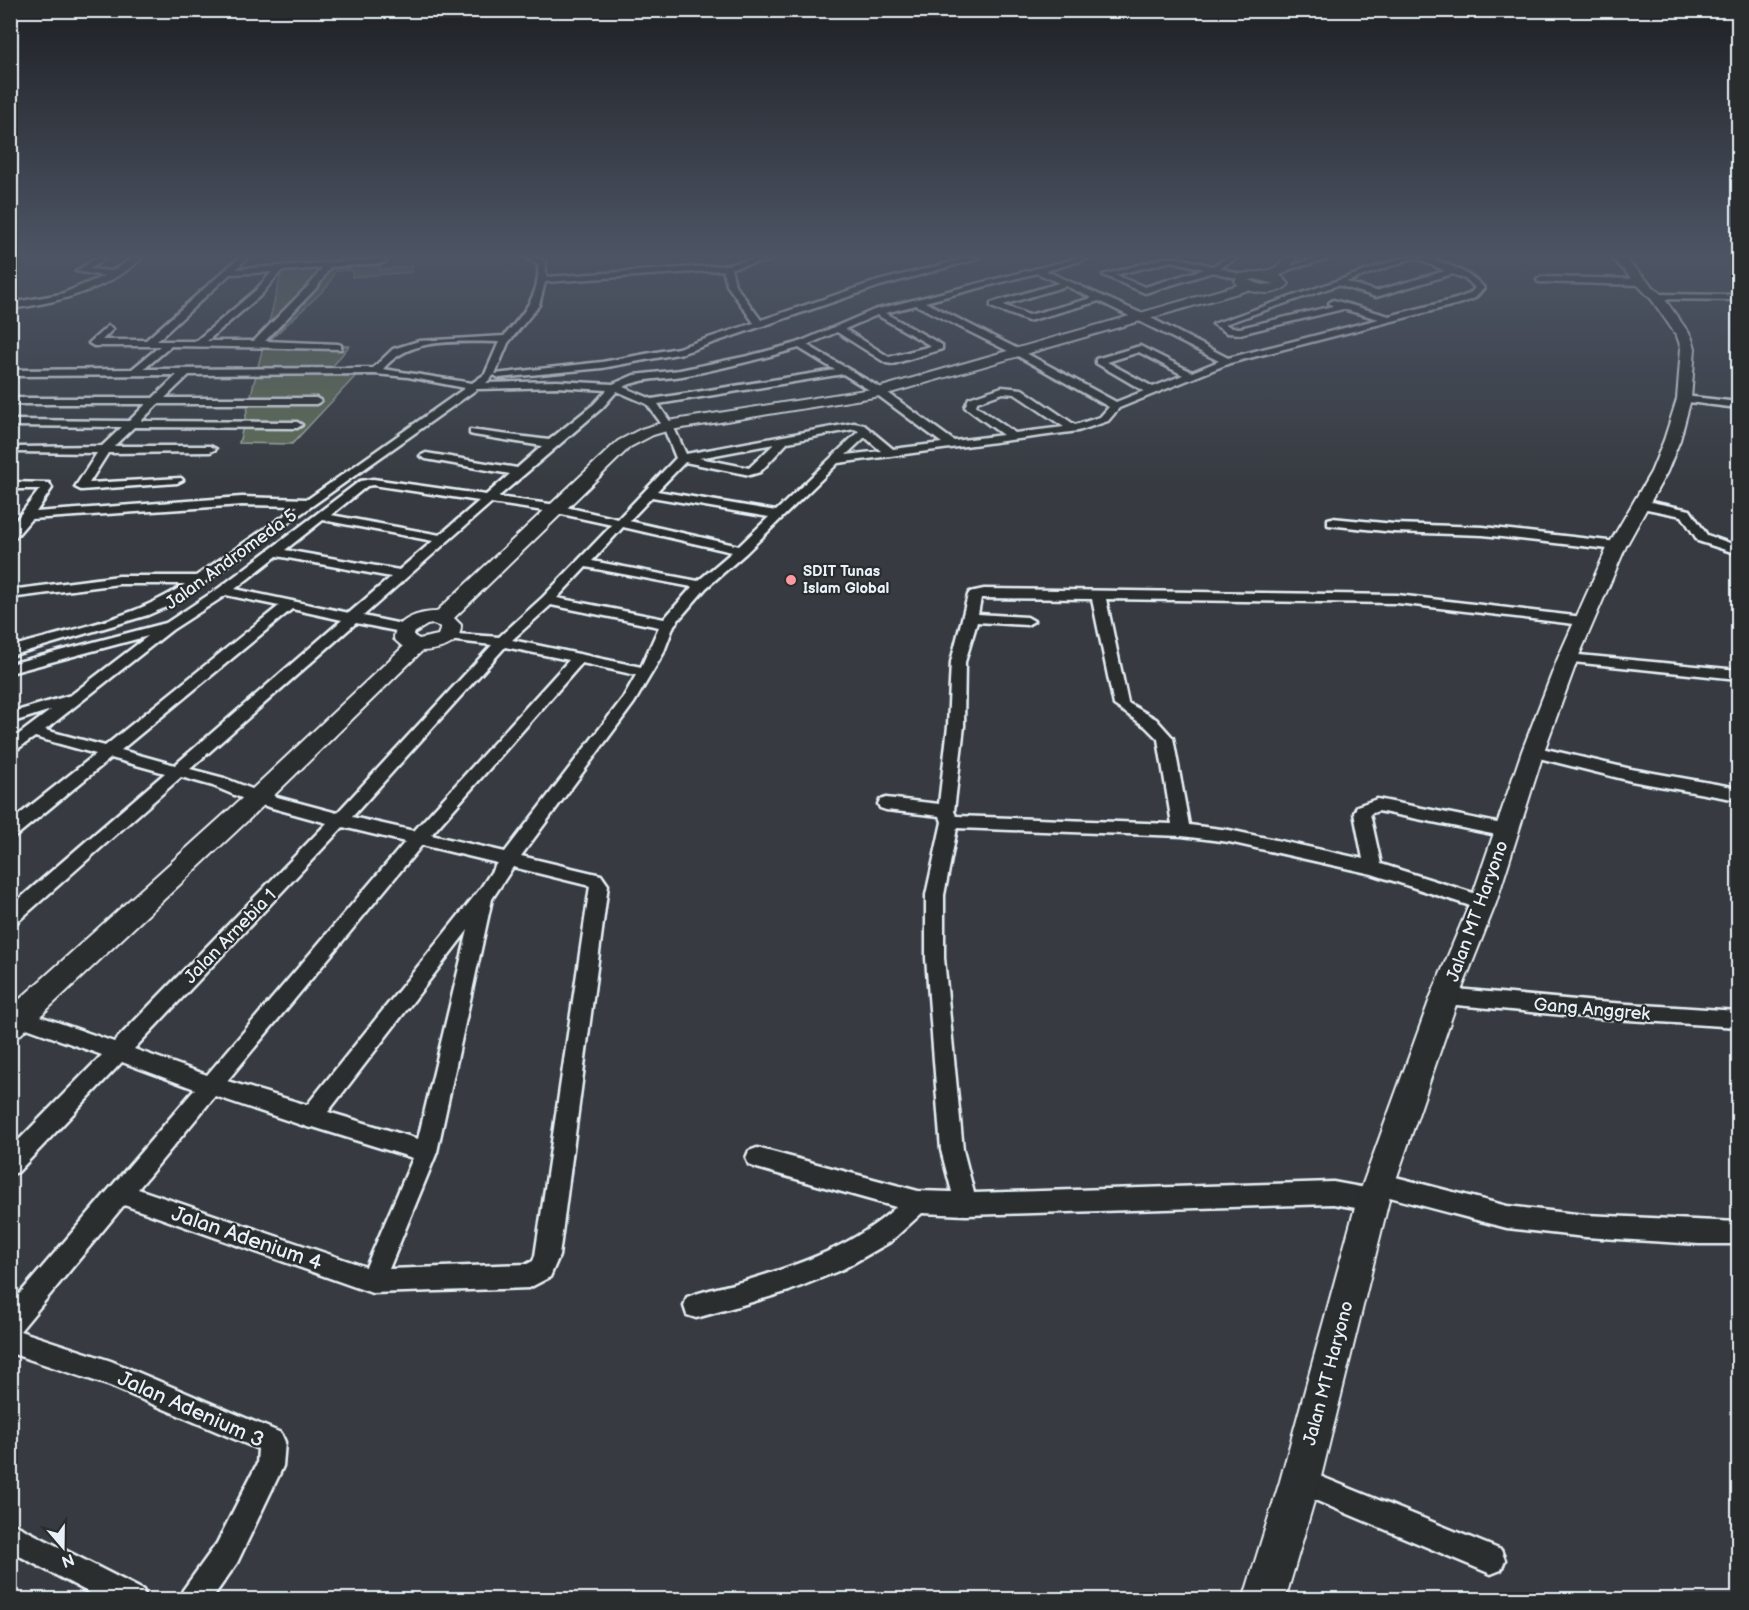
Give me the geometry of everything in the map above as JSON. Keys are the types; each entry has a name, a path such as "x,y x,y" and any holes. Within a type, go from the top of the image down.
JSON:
{"street":[{"path":"104,333 94,343 338,347"},
{"path":"148,344 160,333"},
{"path":"198,343 210,333"},
{"path":"257,344 268,333"},
{"path":"489,376 512,333"},
{"path":"10,652 151,609 170,600 489,376 636,360 680,351 732,333"},
{"path":"10,918 551,444 598,406 615,387 639,377 706,368 800,345 828,333"},
{"path":"844,333 886,360 892,361 939,347 914,333"},
{"path":"979,333 1115,406"},
{"path":"445,627 557,509 624,444 647,432 668,426 880,392 1087,333"},
{"path":"1173,333 1227,361"},
{"path":"835,460 1074,429 1104,419 1115,406 1227,361 1339,333"},
{"name":"Jalan MT Haryono","path":"1264,1599 1300,1481 1377,1192 1445,996 1483,903 1533,751 1582,621 1617,546 1659,472 1672,440 1684,399 1687,341 1681,333"},
{"path":"376,371 396,351 407,346 431,342 507,339"},
{"path":"135,372 168,344"},
{"path":"800,345 880,392 952,445"},
{"path":"1152,390 1099,361 1140,349 1191,375"},
{"path":"15,375 135,372 182,375 376,371 472,386 557,384 615,387 647,400 668,426 682,458"},
{"path":"598,406 846,371"},
{"path":"15,375 338,377"},
{"path":"177,480 81,487 105,449 182,375"},
{"path":"1013,437 970,407 973,400 1002,390 1018,391 1074,429"},
{"path":"1684,399 1738,405"},
{"path":"10,401 316,400"},
{"path":"10,423 297,425"},
{"path":"682,458 854,426 865,431 891,453"},
{"path":"310,1118 486,894 509,859 629,700 656,654 667,624 701,585 742,550 865,431"},
{"path":"474,432 551,444"},
{"path":"682,458 750,472 756,470 783,441"},
{"path":"20,450 210,449"},
{"path":"426,456 519,472"},
{"name":"Jalan Arnebia 1","path":"10,1165 340,820 502,642 548,600 682,458"},
{"name":"Jalan Andromeda 5","path":"10,669 171,626 224,591 359,485 373,482 488,499"},
{"path":"10,486 45,484 44,493 10,536"},
{"path":"649,493 779,515"},
{"path":"488,499 557,509 742,550"},
{"path":"27,516 242,501 311,503"},
{"path":"1641,504 1686,513 1702,538 1738,550"},
{"path":"319,516 442,539"},
{"path":"1332,522 1483,531 1617,546"},
{"path":"274,552 402,575"},
{"path":"584,563 701,585"},
{"path":"10,594 119,580 199,580"},
{"path":"224,591 353,618 411,637"},
{"path":"966,1204 952,1150 935,958 935,895 948,816 956,726 958,662 975,595 984,592 1098,593 1397,599 1582,621"},
{"path":"1098,593 1121,705 1151,723 1165,738 1182,830"},
{"path":"548,600 667,624"},
{"path":"10,832 289,605"},
{"path":"971,618 1027,621"},
{"path":"14,1019 257,798 411,637 422,620 502,642 644,672"},
{"path":"10,749 171,626"},
{"path":"1568,658 1738,675"},
{"path":"10,1324 122,1194 210,1085 419,837 578,659"},
{"path":"10,718 82,695"},
{"path":"34,732 218,782 257,798 340,820 595,880 599,885 548,1256 542,1269 529,1276 372,1281 426,1152 486,894"},
{"path":"1533,751 1631,775 1738,794"},
{"path":"886,804 948,816 1182,830 1229,836 1373,868 1483,903"},
{"path":"1373,868 1362,813 1370,806 1377,805 1507,831"},
{"path":"10,813 29,818"},
{"name":"Gang Anggrek","path":"1445,996 1597,1010 1738,1019"},
{"path":"14,1019 120,1052 310,1118 426,1152"},
{"path":"757,1158 918,1202 966,1204 1377,1192 1507,1217 1585,1226 1738,1233"},
{"name":"Jalan Adenium 4","path":"122,1194 372,1281"},
{"path":"696,1306 764,1287 829,1262 877,1238 918,1202"},
{"name":"Jalan Adenium 3","path":"10,1340 111,1374 272,1442 270,1466 227,1553 193,1599"},
{"path":"1300,1481 1491,1560"},
{"path":"10,1536 133,1599"}],"green space":[{"path":"266,333 278,333 267,343 349,346 332,367 364,367 292,444 239,443"}],"place":[{"name":"SDIT Tunas Islam Global","path":"791,580"}]}
